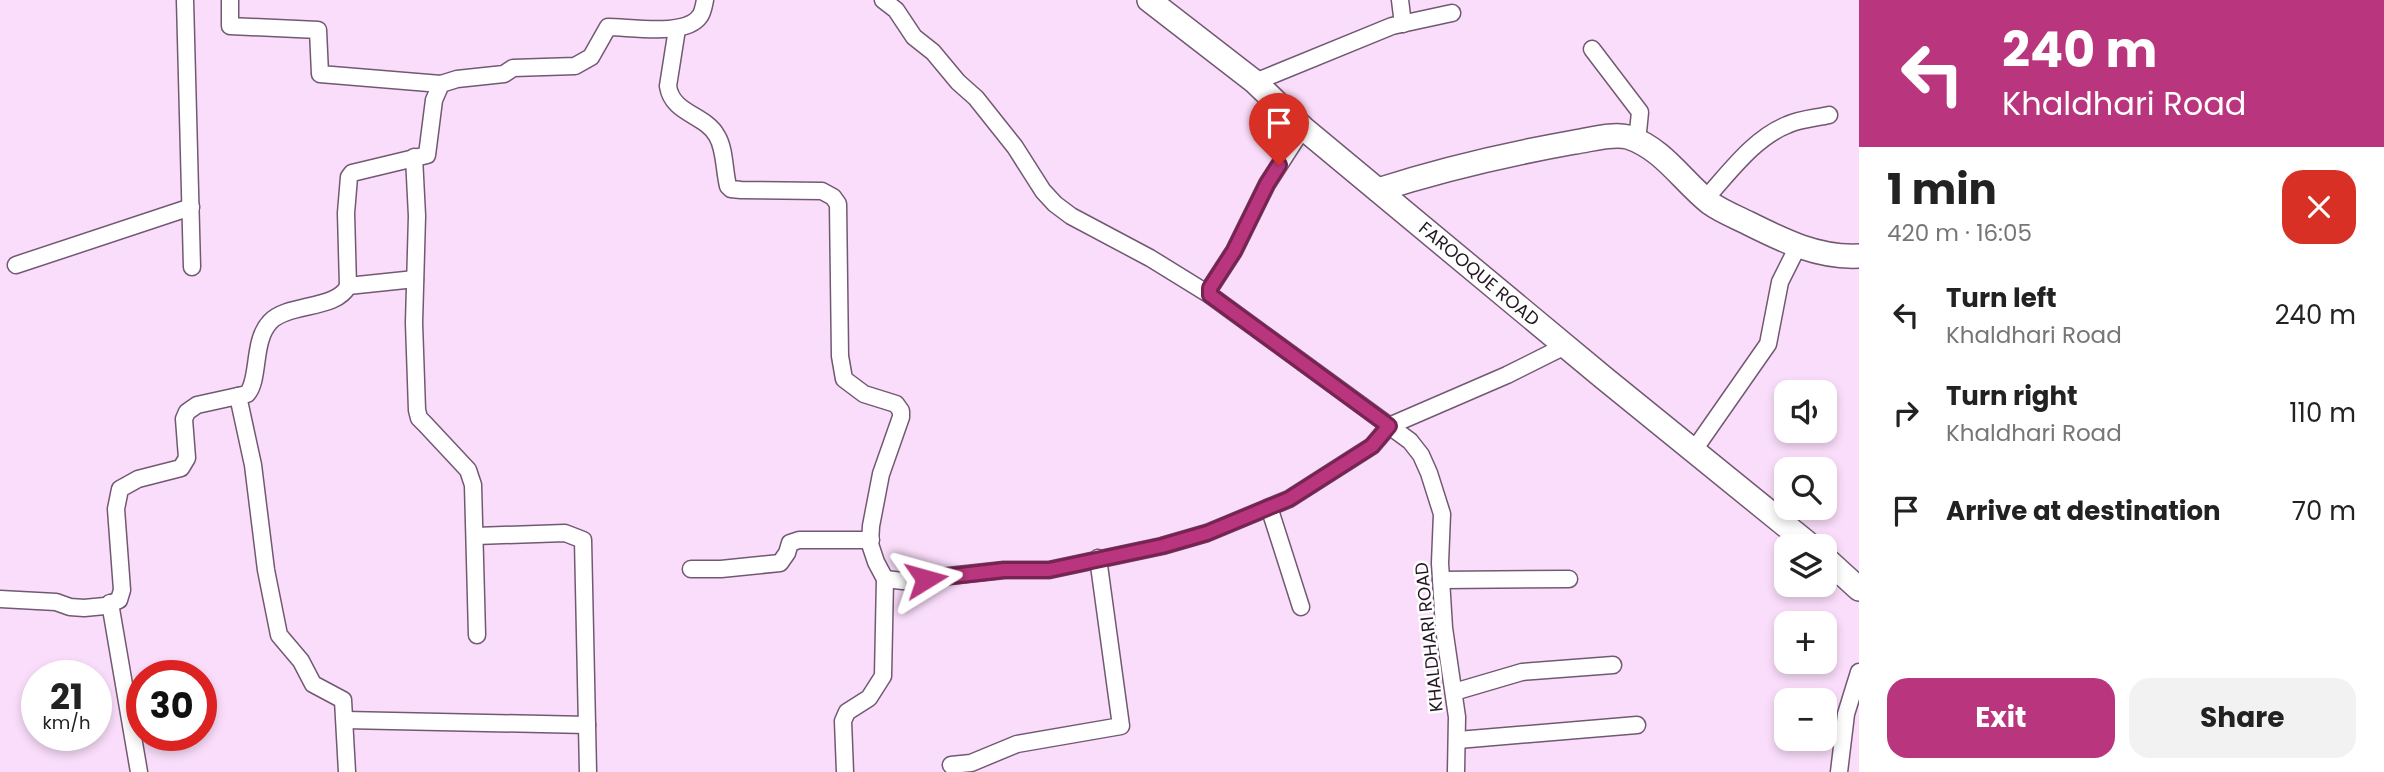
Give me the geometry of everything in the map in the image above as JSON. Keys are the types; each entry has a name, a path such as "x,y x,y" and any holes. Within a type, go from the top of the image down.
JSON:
{"main road":[{"name":"FAROOQUE ROAD","path":"1149,0 1255,82 1303,128 1796,534"},
{"path":"1378,190 1424,175 1532,150 1605,137 1626,136 1664,157 1706,198 1732,215 1820,254 1859,256"},
{"path":"1837,569 1859,589"}],"street":[{"path":"185,0 192,267"},
{"path":"230,0 230,26 318,30 320,74 441,84 457,79 504,74 513,68 575,66 591,57 608,27 677,29 689,26 701,15 705,0"},
{"name":"KHALDHARI ROAD","path":"883,0 896,10 914,37 933,52 958,82 976,98 1009,138 1043,191 1055,204 1071,216 1150,258 1210,295 1410,441 1421,455 1442,514 1441,580 1458,740 1456,772"},
{"path":"1400,0 1403,24"},
{"path":"1255,82 1403,24 1452,13"},
{"path":"677,29 669,94 679,107 716,134 728,186 741,190 822,191 833,197 838,204 839,356 844,379 864,394 896,404 901,411 900,423 877,489 870,540 876,562 885,579 883,676 869,698 847,712 843,720 845,772"},
{"path":"1592,49 1640,112 1637,142"},
{"path":"0,598 56,602 84,608 119,600 122,590 116,509 120,489 138,479 181,468 187,458 184,419 187,412 197,405 247,394 251,389 256,356 270,321 282,314 345,292 348,286 345,213 349,177 352,173 427,155 434,100 441,84"},
{"path":"1706,198 1749,153 1777,129 1790,123 1829,115"},
{"path":"1210,295 1210,288 1234,251 1267,184 1303,128"},
{"path":"414,157 417,216 414,323 417,410 419,418 468,470 473,485 477,635"},
{"path":"16,265 191,208"},
{"path":"1694,450 1768,344 1780,282 1798,246"},
{"path":"348,286 415,279"},
{"path":"885,579 903,581 1004,570 1049,570 1188,539 1289,499 1372,446 1389,426 1507,375 1565,346"},
{"path":"238,396 253,465 265,570 279,635 301,661 313,684 343,700 347,772"},
{"path":"1269,507 1301,607"},
{"path":"476,536 565,533 583,540 588,772"},
{"path":"691,569 780,563 790,544 799,540 870,540"},
{"path":"951,765 971,763 1017,744 1121,726 1098,558"},
{"path":"1441,580 1569,579"},
{"path":"110,603 139,772"},
{"path":"1454,692 1522,672 1613,665"},
{"path":"1839,772 1846,714 1859,672"},
{"path":"345,720 587,725"},
{"path":"1458,740 1637,725"}],"route":[{"path":"926,579 1004,570 1049,570 1188,539 1289,499 1350,461 1380,437 1389,426 1210,295 1210,288 1247,228 1279,165"}]}
